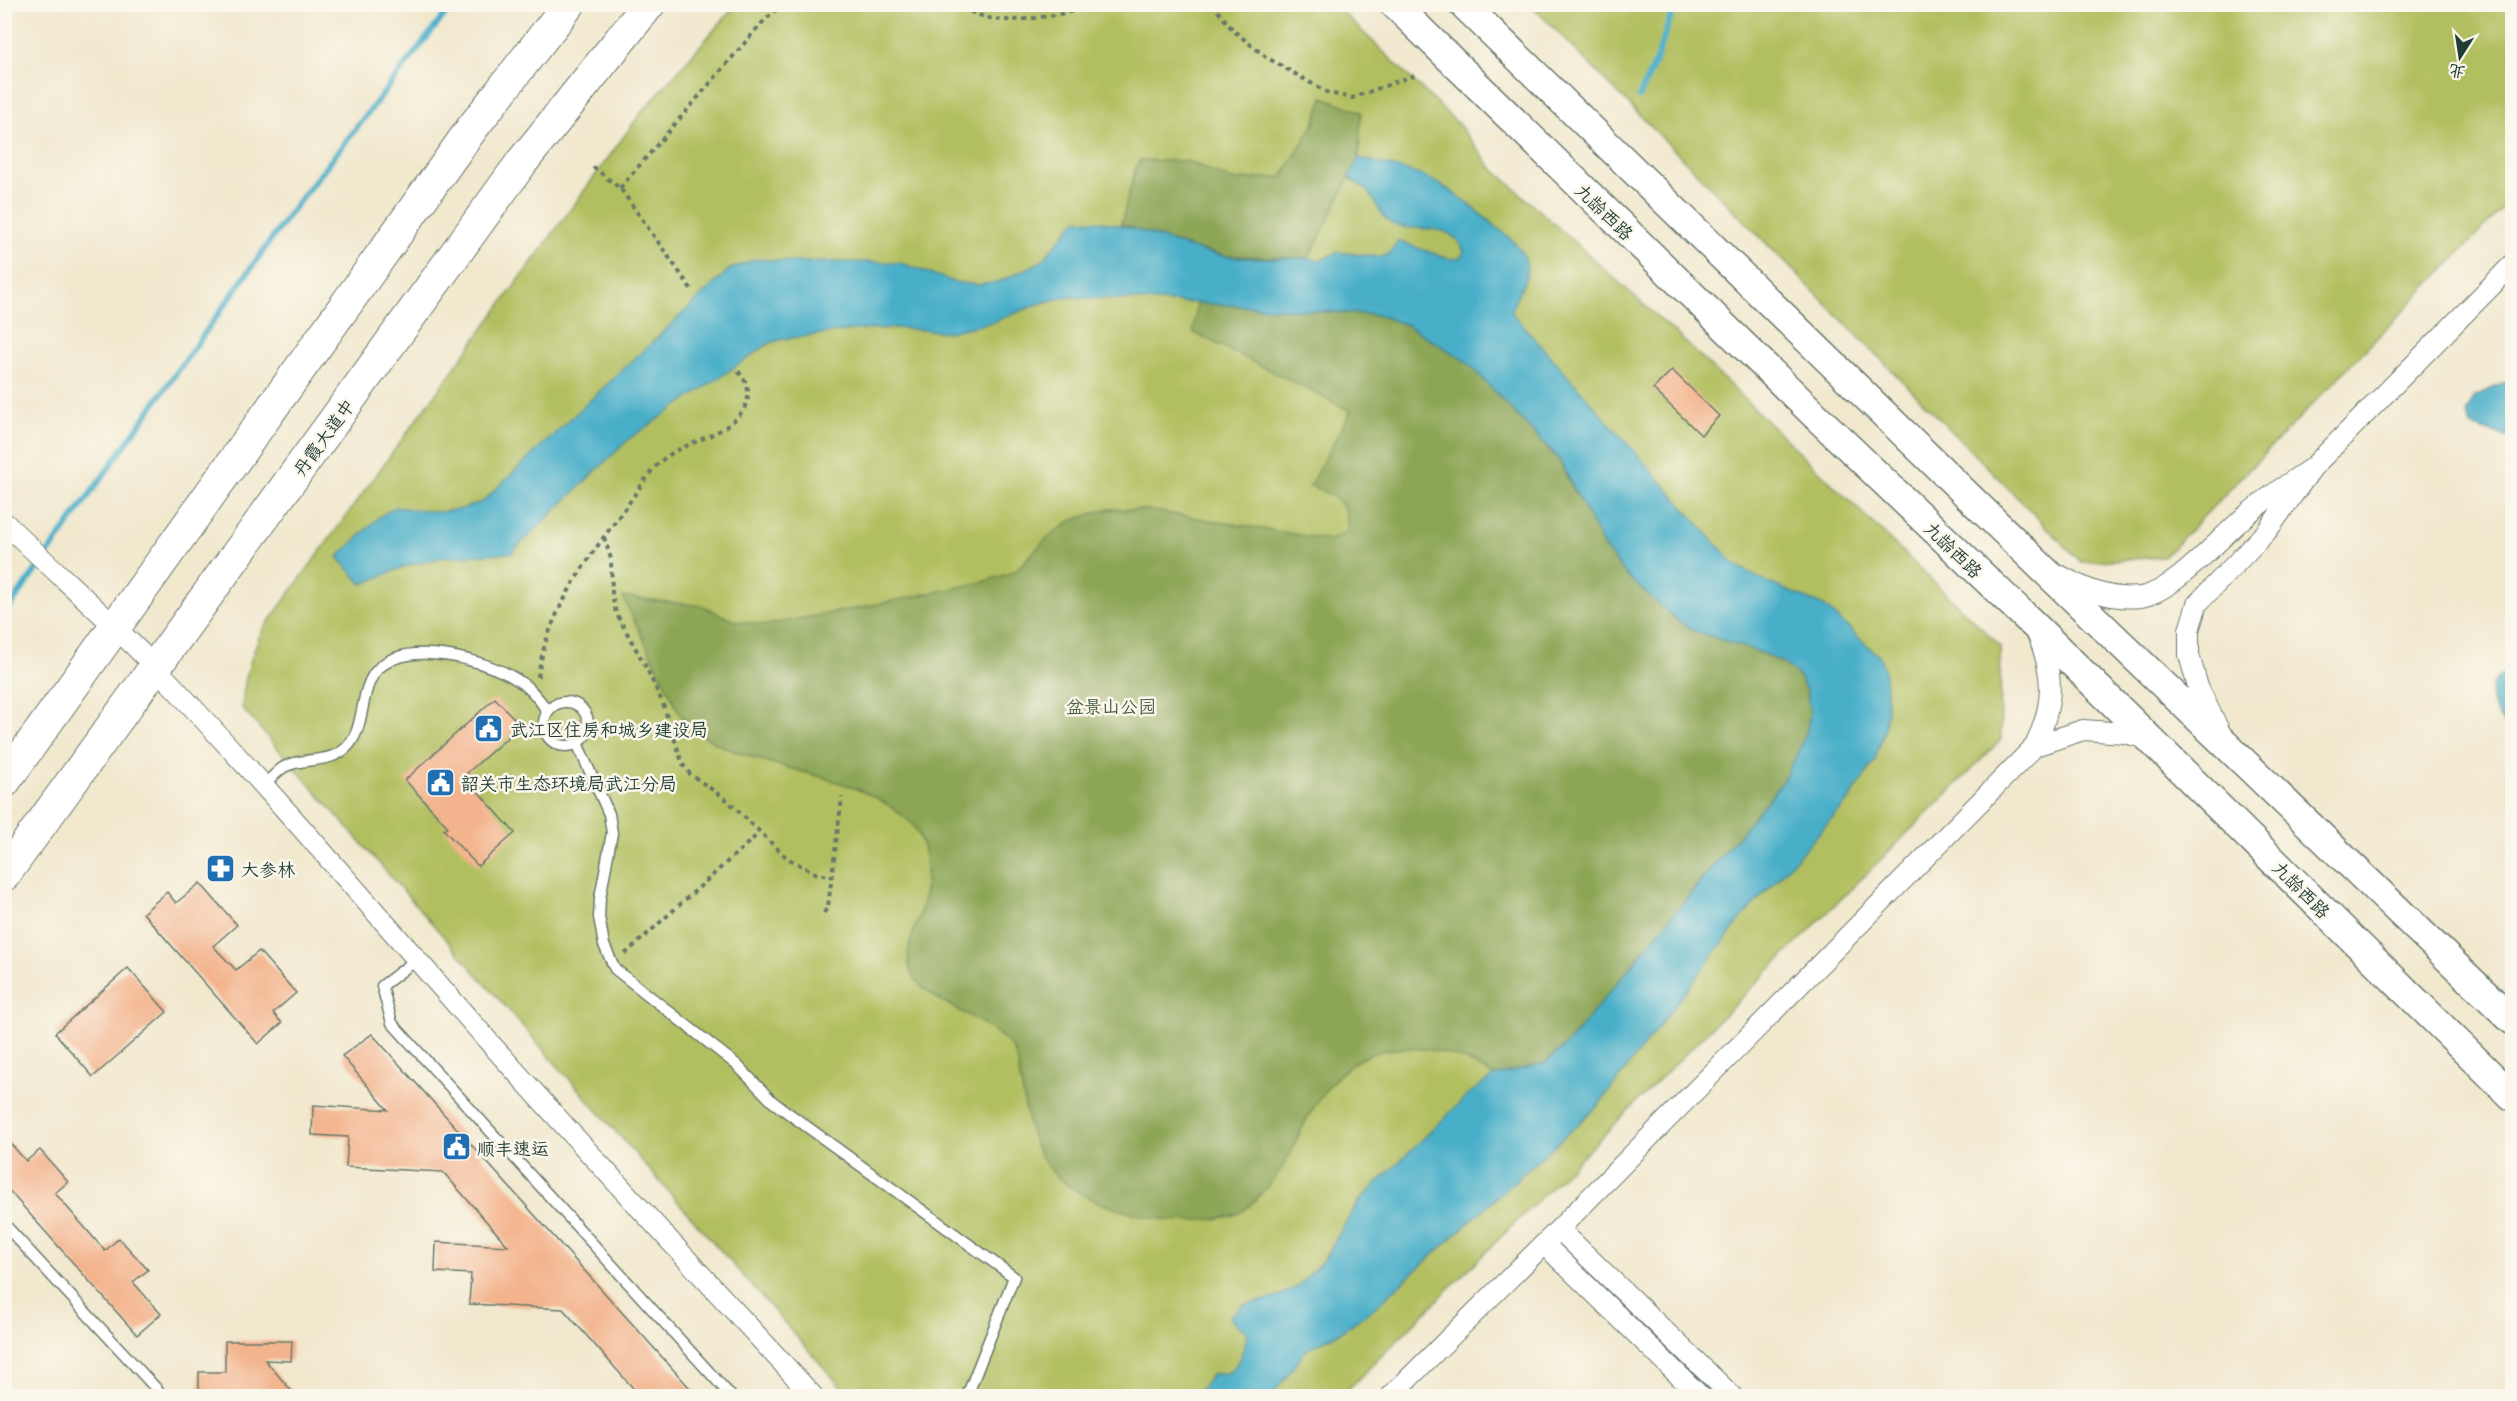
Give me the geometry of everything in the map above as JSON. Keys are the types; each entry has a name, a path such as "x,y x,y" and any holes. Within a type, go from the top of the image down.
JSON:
{"main road":[{"path":"4,782 117,628 473,128 569,4"},
{"name":"丹霞大道中","path":"4,875 156,669 522,162 648,4"},
{"name":"九龄西路","path":"1394,4 1820,420 2034,625 2512,1096"},
{"path":"1463,4 2039,565 2512,1020"}],"street":[{"path":"2225,742 2198,687 2188,655 2189,630 2197,604 2267,531 2313,467 2512,264"},
{"path":"2039,565 2088,590 2108,596 2142,597 2170,584 2249,513 2313,467"},
{"path":"4,522 117,628 156,669 263,786 565,1128 813,1396"},
{"path":"1391,1396 1559,1229 2035,746 2045,724 2050,705 2050,685 2045,652 2034,625"},
{"path":"2035,746 2083,730 2125,733 2150,740"},
{"path":"1559,1229 1732,1396"},
{"path":"1544,1244 1700,1396"}],"lane":[{"path":"263,786 284,767 330,757 349,745 373,675 387,662 402,656 437,654 481,663 515,678 538,697 547,711"},
{"path":"564,702 571,702 582,708 588,720 586,734 577,743 564,746 552,741 543,724 547,711 552,706 564,702"},
{"path":"577,743 609,814 612,833 600,898 599,917 604,945 613,965 627,979 737,1065 773,1102 1014,1277 967,1396"},
{"path":"416,960 382,986 392,1023 731,1396"},
{"path":"4,1224 163,1396"}],"path":[{"path":"620,188 761,24 782,4"},
{"path":"954,4 992,19 1008,21 1082,10 1097,4"},
{"path":"1212,4 1234,31 1266,57 1328,93 1352,98 1415,75"},
{"path":"593,167 620,188 692,290"},
{"path":"538,697 539,669 552,625 565,599 604,537 657,465 665,458 725,426 740,414 747,402 749,389 744,376 736,369"},
{"path":"604,537 611,560 612,595 616,613 647,669 663,704 683,765 690,774 727,800 787,858 815,873 831,878"},
{"path":"825,913 828,906 842,797"},
{"path":"613,965 757,835"}],"green space":[{"name":"盆景山公园","path":"1334,4 1459,125 1491,167 1684,341 2000,646 2001,740 1341,1396 849,1396 242,708 246,678 254,651 262,631 641,113 736,5"},
{"path":"1531,5 2512,5 2512,199 2164,557 2081,562"},
{"path":"1323,97 1361,112 1359,158 1309,258 1226,256 1192,248 1121,224 1135,170 1140,160 1187,161 1232,180 1282,177 1315,122"},
{"path":"1197,303 1378,315 1407,325 1466,361 1559,460 1575,493 1657,601 1677,620 1695,631 1765,654 1783,663 1798,675 1807,692 1810,714 1807,731 1797,756 1780,785 1567,1044 1545,1063 1494,1076 1455,1056 1414,1048 1385,1050 1360,1059 1339,1075 1327,1089 1308,1117 1289,1156 1274,1179 1248,1207 1236,1214 1218,1218 1177,1221 1110,1207 1087,1197 1061,1180 1049,1168 1034,1142 1029,1127 1017,1058 1012,1048 988,1027 943,1002 918,983 911,972 908,957 910,942 923,902 926,867 923,845 913,825 894,809 870,795 721,746 698,732 680,714 623,597 703,606 732,620 765,625 859,608 983,582 1014,572 1049,536 1073,520 1106,509 1148,510 1330,540 1347,532 1346,513 1343,506 1334,497 1310,485 1351,411 1193,332"}],"water":[{"path":"1359,158 1404,170 1436,182 1470,205 1517,246 1524,256 1527,269 1512,313 1734,564 1762,580 1824,606 1880,657 1885,672 1887,711 1885,729 1875,760 1850,799 1740,920 1598,1106 1373,1309 1342,1331 1305,1351 1272,1396 1196,1396 1212,1374 1231,1371 1241,1356 1247,1333 1229,1317 1243,1305 1275,1298 1297,1287 1325,1258 1358,1202 1470,1093 1494,1076 1545,1063 1567,1044 1780,785 1797,756 1807,731 1810,714 1807,692 1798,675 1783,663 1765,654 1695,631 1677,620 1628,577 1604,547 1559,459 1466,361 1407,325 1378,315 1065,297 1041,303 993,322 948,332 898,328 852,330 783,339 770,343 629,439 511,553 445,557 406,566 362,584 338,557 379,517 395,507 438,512 461,509 482,502 730,269 756,259 796,262 901,263 954,282 979,285 1001,281 1042,261 1076,220 1115,224 1206,252 1235,257 1309,258 1319,261 1337,252 1381,257 1389,254 1398,241 1450,259 1460,258 1464,251 1451,235 1432,229 1402,227 1386,219 1368,192 1349,178"},
{"path":"2512,380 2512,439 2471,426 2467,412 2474,396"},
{"path":"2512,670 2512,734 2499,717 2491,691 2494,683 2501,676"}],"building":[{"path":"1672,370 1719,416 1701,435 1653,389"},
{"path":"495,698 521,726 467,773 476,783 473,786 515,833 478,866 444,830 448,827 405,780"},
{"path":"200,883 237,925 213,946 236,970 259,951 296,993 273,1013 282,1023 258,1044 143,913 167,892 176,903"},
{"path":"128,968 167,1012 93,1077 55,1033"},
{"path":"372,1034 697,1396 640,1396 563,1309 469,1304 471,1274 435,1272 436,1242 508,1246 443,1172 346,1167 348,1137 312,1135 313,1105 388,1110 342,1056"},
{"path":"4,1136 26,1161 40,1150 68,1182 55,1193 105,1251 119,1238 148,1270 133,1282 161,1314 137,1335 4,1185"},
{"path":"225,1341 292,1341 291,1361 265,1360 296,1396 199,1396 199,1372 225,1372"}],"waterway":[{"path":"4,615 293,209 453,4"},
{"path":"1639,97 1657,58 1675,4"}],"place":[{"name":"武江区住房和城乡建设局","path":"489,728"},
{"name":"韶关市生态环境局武江分局","path":"440,782"},
{"name":"大参林","path":"220,868"},
{"name":"顺丰速运","path":"456,1147"}]}
